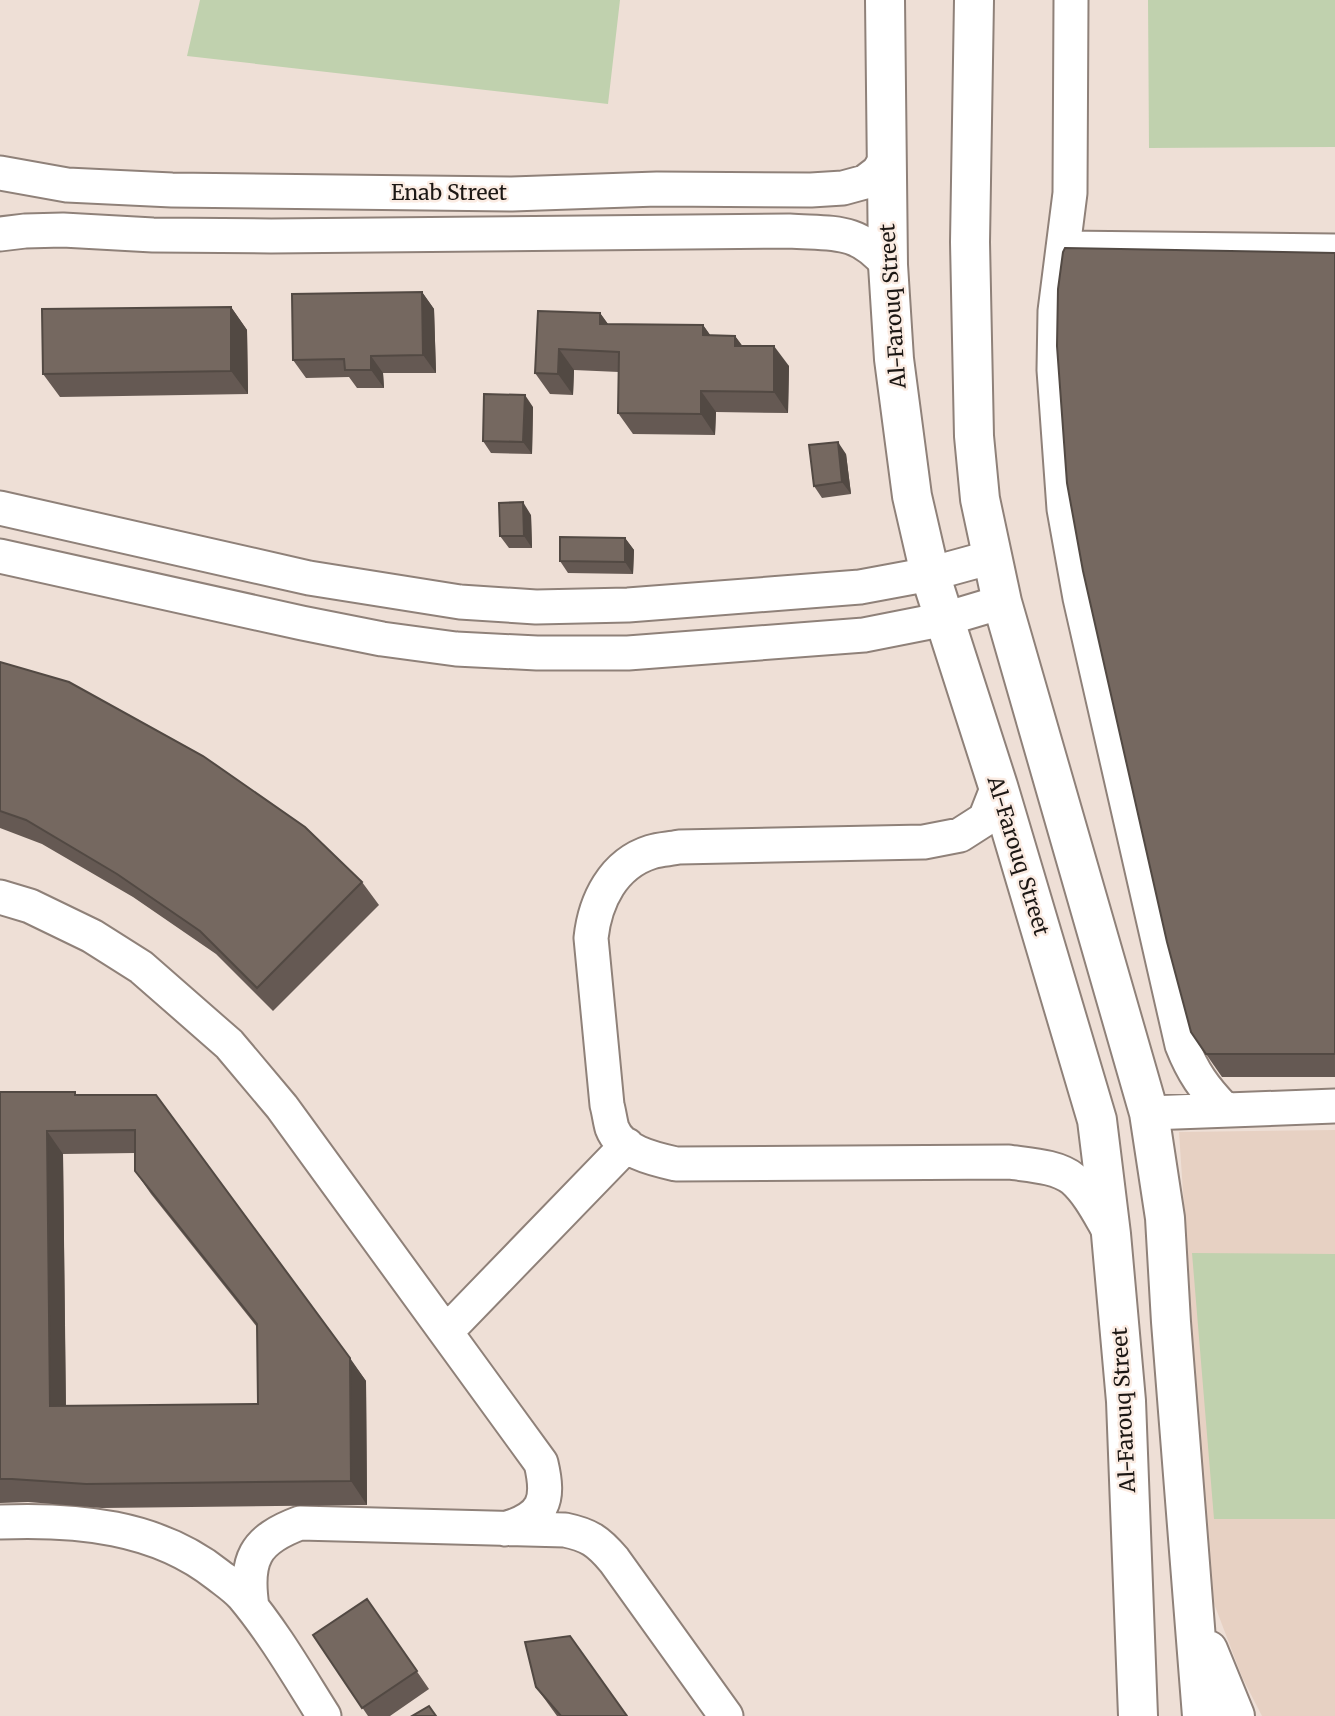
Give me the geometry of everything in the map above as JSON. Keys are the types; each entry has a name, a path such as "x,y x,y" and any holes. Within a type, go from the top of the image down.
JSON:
{"main road":[{"name":"Al-Farouq Street","path":"885,0 888,265 903,442 930,574 998,786 1097,1120 1111,1234 1126,1401 1138,1716"},
{"path":"974,0 970,242 973,388 980,499 1002,603 1149,1113 1165,1218 1202,1716"},
{"path":"1193,1614 1235,1716"}],"street":[{"path":"1071,0 1070,193 1055,311 1054,370 1071,555 1182,1045 1192,1070 1204,1088 1224,1109"},
{"name":"Enab Street","path":"0,173 66,185 172,190 512,194 657,189 811,190 843,188 865,182 878,172 887,158"},
{"name":"Enab Street","path":"0,234 63,230 271,236 789,231 855,237 875,249 888,265"},
{"path":"1063,248 1335,251"},
{"path":"0,508 309,578 460,602 524,606 628,605 860,587 930,574 992,557"},
{"path":"0,555 382,639 456,649 537,653 628,653 864,635 945,620 1002,603"},
{"path":"998,786 985,819 960,835 924,842 679,847 651,852 630,863 612,879 601,896 593,917 591,938 607,1105 613,1131 627,1145 648,1158 676,1164 1009,1161 1043,1167 1072,1178 1091,1201 1111,1234"},
{"path":"0,897 30,906 92,936 141,967 229,1044 282,1107 541,1463 546,1486 536,1513 525,1522 505,1529"},
{"path":"1149,1113 1335,1106"},
{"path":"446,1332 627,1145"},
{"path":"0,1522 79,1522 117,1529 158,1542 200,1560 241,1594 252,1607 279,1643 324,1716"},
{"path":"252,1607 248,1581 254,1558 263,1542 277,1531 300,1523 565,1530 586,1534 602,1546 726,1716"}],"shaded area":[{"path":"1335,1130 1335,1716 1262,1716 1242,1677 1210,1593 1179,1132"}],"green space":[{"path":"200,0 620,0 608,104 187,56"},
{"path":"1148,0 1335,0 1335,147 1149,148"},
{"path":"1192,1253 1335,1254 1335,1519 1214,1519"}],"building":[{"path":"1065,248 1335,253 1335,1054 1206,1054 1191,1032 1167,942 1083,571 1067,483 1057,346 1058,289"},
{"path":"422,292 423,355 371,356 371,370 345,370 344,359 293,360 292,294"},
{"path":"231,307 231,371 43,374 42,309"},
{"path":"538,311 600,313 600,324 703,325 703,335 735,336 735,346 774,346 774,392 701,391 701,414 618,413 619,352 559,349 558,374 535,373"},
{"path":"484,394 525,395 523,442 483,441"},
{"path":"838,442 842,482 814,486 809,445"},
{"path":"523,502 524,536 500,536 499,503"},
{"path":"560,537 625,538 625,562 560,561"},
{"path":"0,662 69,682 203,756 305,827 362,882 257,988 200,931 117,874 26,820 0,811"},
{"path":"0,1092 156,1095 350,1358 351,1481 86,1484 0,1479","holes":["135,1130 135,1171 257,1324 258,1404 50,1406 47,1131"]},
{"path":"367,1599 417,1671 362,1708 313,1635"},
{"path":"570,1636 627,1716 561,1716 536,1687 525,1642"},
{"path":"429,1706 436,1716 412,1716"}]}
